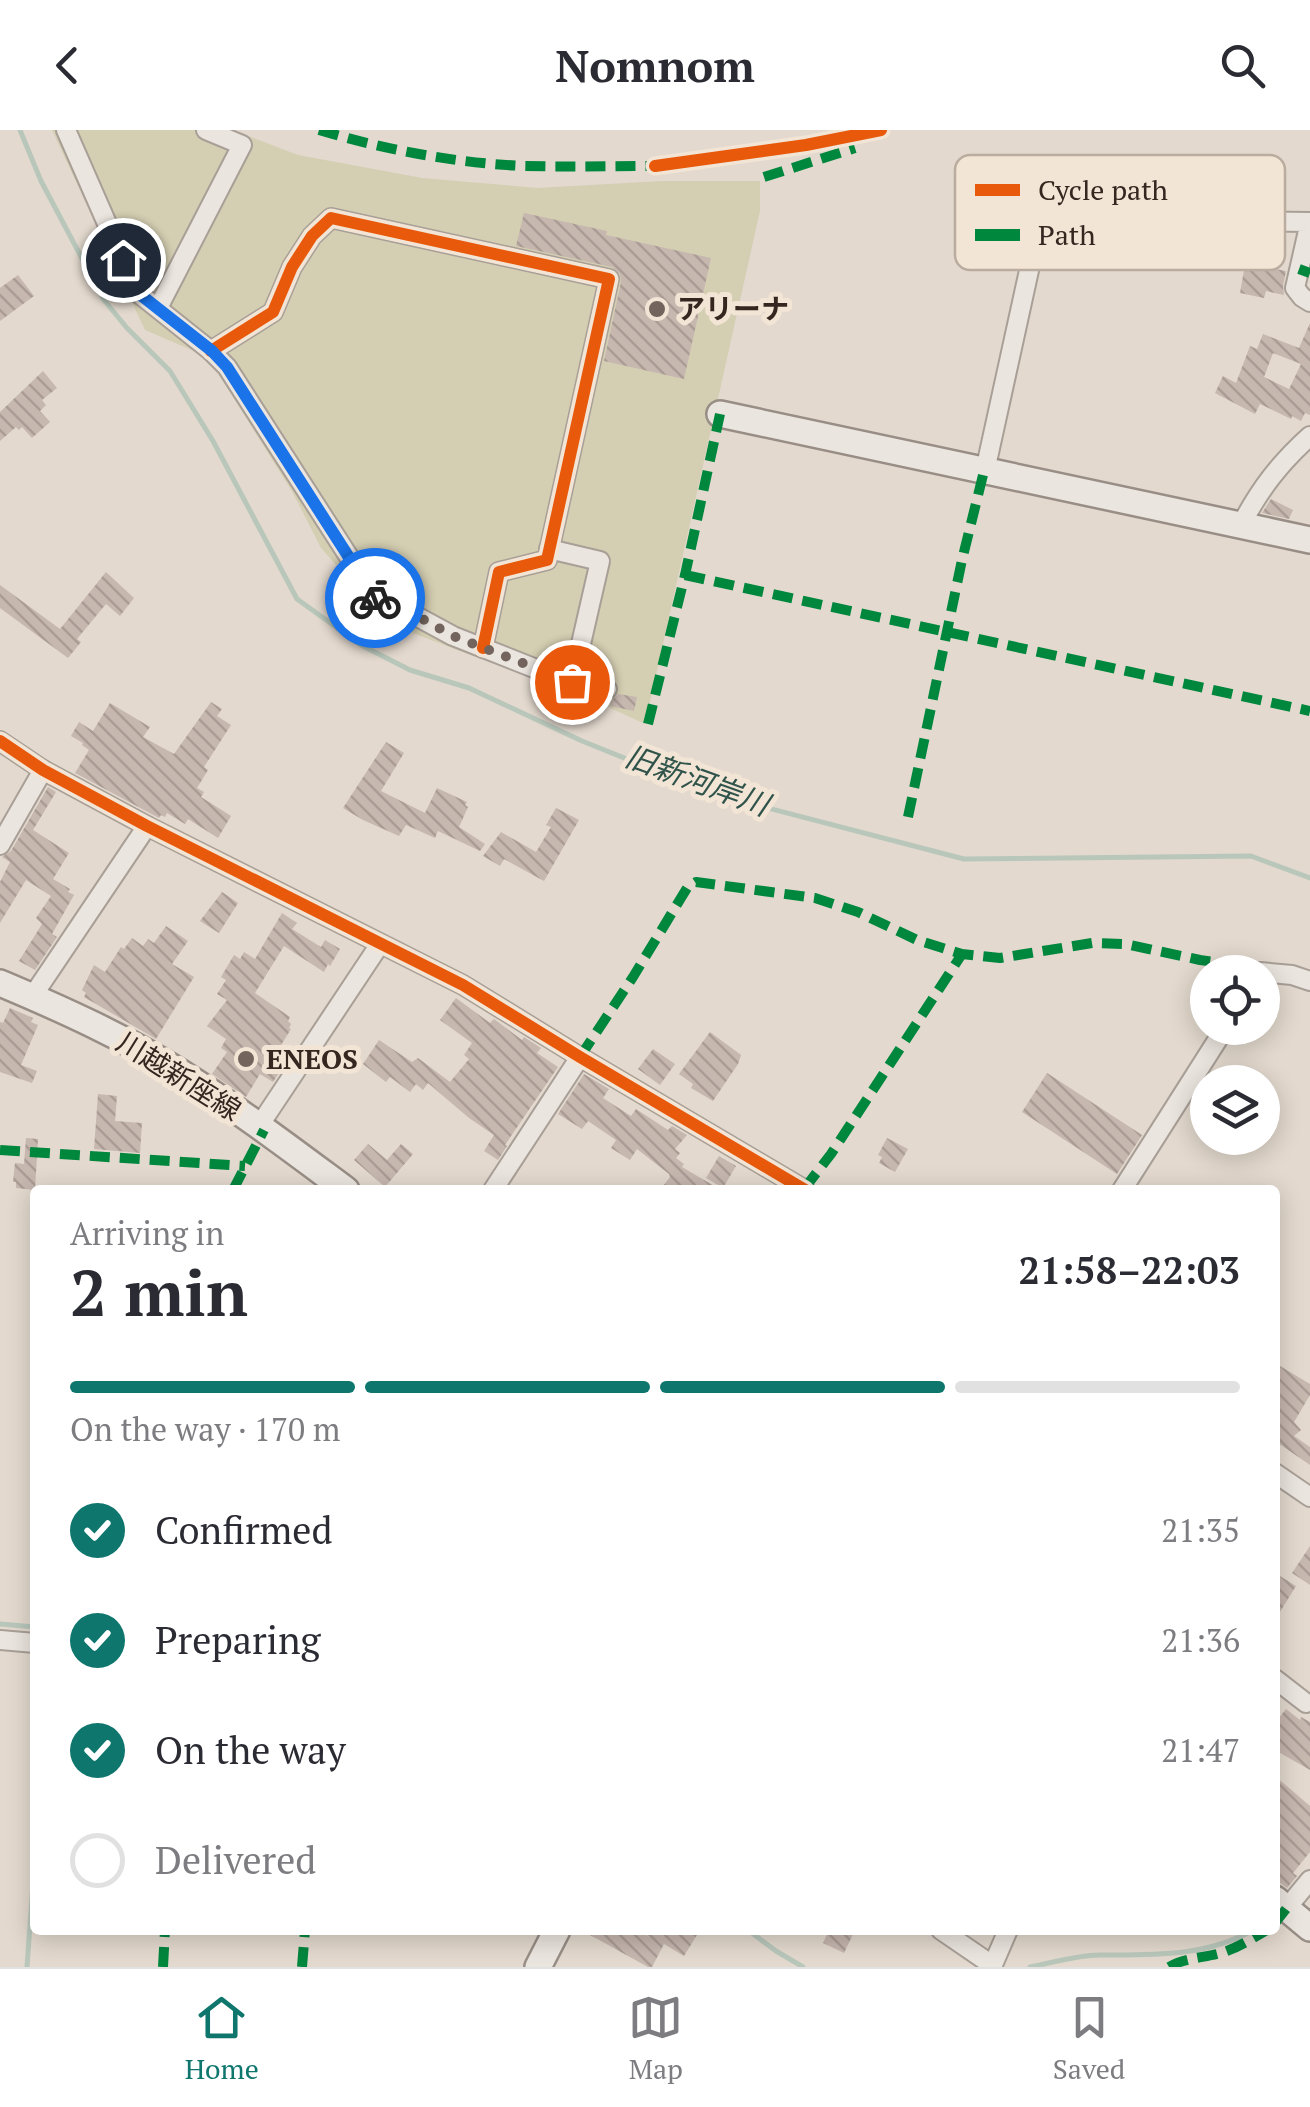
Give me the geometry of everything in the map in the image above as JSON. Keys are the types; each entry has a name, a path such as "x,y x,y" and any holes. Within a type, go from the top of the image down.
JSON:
{"street":[{"path":"66,130 137,292 227,367 376,599 392,602 483,648 572,682 607,690"},
{"path":"158,308 242,144 206,130"},
{"path":"212,351 272,312 292,267 312,236 331,218 609,279 547,560 499,572 483,648"},
{"path":"1285,222 1310,222 1295,288 1310,302"},
{"path":"985,471 1029,270"},
{"path":"720,414 1310,540"},
{"path":"1240,525 1280,464 1310,436"},
{"path":"549,549 600,560 572,682"},
{"path":"0,740 43,770 147,826 463,986 796,1185"},
{"path":"0,845 43,770"},
{"path":"32,997 147,826"},
{"path":"259,1126 380,944"},
{"path":"1280,974 1310,981"},
{"name":"川越新座線","path":"0,983 88,1022 178,1071 339,1185"},
{"path":"1125,1185 1214,1045"},
{"path":"496,1185 580,1057"},
{"path":"1280,1476 1310,1497"},
{"path":"0,1640 30,1642"},
{"path":"1280,1683 1306,1703"},
{"path":"1310,1880 1281,1904 1310,1928"},
{"path":"538,1967 554,1935"},
{"path":"948,1935 992,1966 1006,1935"}],"shaded area":[{"path":"52,130 232,130 298,155 422,178 538,188 662,181 760,181 760,211 645,724 563,686 413,633 364,596 321,548 293,493 208,357 145,330"}],"building":[{"name":"アリーナ","path":"524,213 711,258 684,379 604,361 620,274 612,267 516,246"},
{"path":"1244,270 1286,271 1284,295 1266,291 1264,298 1240,293"},
{"path":"18,275 34,296 0,321 0,288"},
{"path":"1310,323 1310,415 1305,413 1301,421 1260,404 1255,414 1215,393 1223,376 1236,383 1250,346 1257,349 1263,334 1299,348","holes":["1273,353 1301,364 1289,389 1264,377"]},
{"path":"43,371 57,388 42,400 46,405 40,411 50,422 32,438 22,427 16,427 0,441 0,412"},
{"path":"1271,499 1293,510 1289,519 1262,513"},
{"path":"106,572 134,598 120,616 106,604 77,639 81,642 68,658 0,608 0,585 60,629"},
{"path":"618,694 637,697 634,711 610,706"},
{"path":"211,702 222,709 217,716 231,725 204,767 208,770 197,788 204,792 201,797 231,816 218,838 188,819 185,824 167,813 159,818 75,773 89,750 71,736 79,722 93,731 110,703 150,727 143,737 174,754"},
{"path":"386,742 404,753 381,791 425,813 437,788 467,802 459,827 485,844 480,851 438,831 435,838 406,825 399,836 343,808"},
{"path":"48,787 56,792 33,830 69,853 53,879 74,895 52,934 57,937 35,970 19,961 42,924 36,918 51,896 26,880 0,923 0,882 10,862 2,857 11,851"},
{"path":"556,808 579,820 544,881 504,859 500,866 483,856 501,832 536,852 551,827 546,825"},
{"path":"222,892 238,903 219,933 200,921"},
{"path":"282,913 297,923 292,929 321,947 325,940 340,949 324,972 284,946 255,993 290,1017 291,1029 273,1058 284,1065 273,1082 260,1074 246,1097 212,1074 227,1052 221,1048 226,1039 207,1026 227,1000 217,994 226,980 221,977 234,955 240,959 244,952 255,959"},
{"path":"166,926 188,941 172,964 194,977 156,1039 84,997 86,993 82,990 94,965 105,972 121,947 124,949 132,938 143,946 148,939 154,943"},
{"path":"456,998 490,1023 494,1019 522,1040 524,1037 541,1048 537,1053 558,1067 498,1160 484,1151 494,1135 428,1083 423,1090 416,1084 410,1092 390,1077 386,1082 363,1064 379,1040 412,1062 418,1058 450,1082 469,1059 464,1055 472,1043 440,1020"},
{"path":"10,1008 33,1018 31,1022 38,1025 21,1065 37,1071 32,1083 0,1072 0,1022 3,1023"},
{"path":"710,1032 741,1055 713,1101 691,1088 693,1084 679,1074"},
{"path":"653,1049 675,1064 660,1085 638,1069"},
{"path":"1047,1073 1142,1135 1117,1174 1022,1112"},
{"path":"584,1074 609,1089 603,1098 631,1116 636,1109 668,1130 672,1126 687,1135 675,1149 680,1153 676,1158 684,1164 682,1167 713,1185 664,1185 669,1174 637,1149 630,1160 611,1148 616,1140 588,1121 582,1129 558,1114"},
{"path":"98,1094 117,1096 115,1121 142,1123 140,1153 94,1149"},
{"path":"26,1138 38,1139 35,1185 30,1185 30,1189 16,1188 13,1182 15,1163 24,1164"},
{"path":"887,1138 908,1149 895,1172 879,1163 882,1157 878,1155"},
{"path":"368,1144 387,1160 401,1144 413,1154 387,1185 354,1160"},
{"path":"719,1156 736,1166 725,1185 706,1178"},
{"path":"1280,1366 1310,1384 1310,1395 1294,1422 1301,1430 1294,1436 1310,1447 1310,1465 1280,1444"},
{"path":"1310,1546 1310,1585 1292,1573"},
{"path":"1280,1576 1296,1586 1280,1612"},
{"path":"1286,1709 1300,1720 1301,1717 1310,1722 1310,1770 1280,1753 1280,1717"},
{"path":"1280,1780 1310,1806 1310,1852 1293,1873 1297,1876 1287,1888 1280,1883"},
{"path":"590,1935 697,1935 684,1956 664,1944 652,1967"},
{"path":"827,1935 853,1935 844,1953 823,1943"}],"waterway":[{"name":"旧新河岸川","path":"20,130 41,181 104,300 170,371 213,441 297,599 361,645 410,670 469,688 582,741 714,794 964,859 1251,856 1310,878"},
{"path":"0,1624 30,1627"},
{"path":"27,1967 30,1925"},
{"path":"755,1935 803,1967"},
{"path":"1030,1967 1091,1955 1198,1950 1243,1935"}],"marked path":[{"path":"319,130 395,149 472,162 655,166"},
{"path":"764,177 855,148"},
{"path":"1299,269 1310,273"},
{"path":"648,724 720,414"},
{"path":"908,817 984,471"},
{"path":"685,575 1310,711"},
{"path":"580,1057 687,888 696,882 815,898 962,954 1000,958 1092,943 1125,944 1190,958"},
{"path":"807,1185 962,954"},
{"path":"236,1185 264,1130"},
{"path":"0,1150 245,1166"},
{"path":"1280,1917 1286,1909"},
{"path":"163,1967 165,1935"},
{"path":"302,1967 305,1935"},
{"path":"1169,1967 1230,1950 1258,1935"}],"cycle path":[{"path":"655,166 806,145 881,130"},
{"path":"211,351 273,312 292,267 312,236 331,218 609,279 547,560 499,572 483,648"},
{"path":"0,741 43,770 147,826 463,985 797,1185"}],"way so far":[{"path":"375,598 392,602 453,636 572,682"}],"place":[{"name":"アリーナ","path":"657,309"},
{"name":"ENEOS","path":"246,1059"}],"route":[{"path":"123,260 137,292 227,367 375,598"}]}
